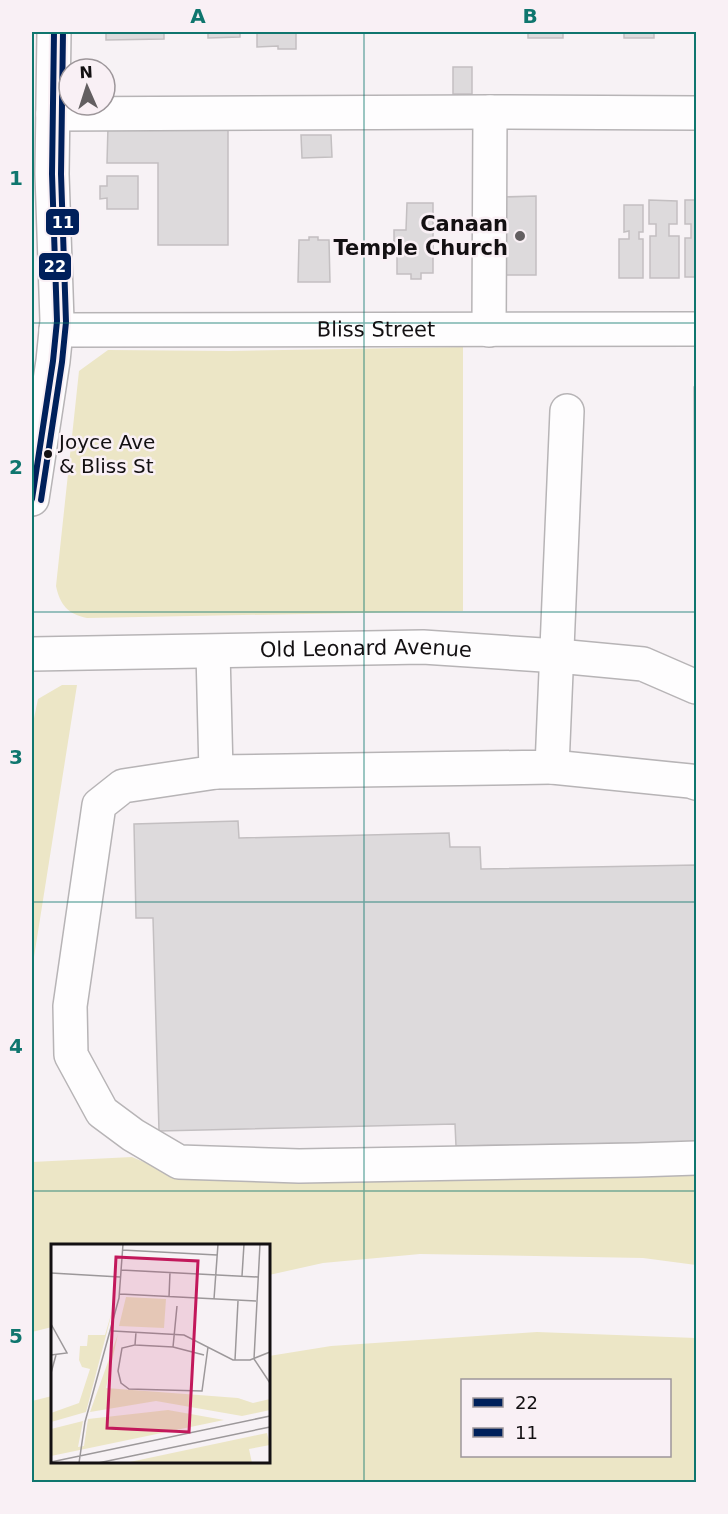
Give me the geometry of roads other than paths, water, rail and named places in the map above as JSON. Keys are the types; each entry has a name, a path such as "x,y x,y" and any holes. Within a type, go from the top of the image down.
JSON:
{"street":[{"path":"32,499 57,321 42,174 53,114 54,32"},
{"path":"489,330 490,112"},
{"path":"53,114 696,112"},
{"name":"Bliss Street","path":"56,330 696,329"},
{"path":"552,767 567,411"},
{"name":"Old Leonard Avenue","path":"32,654 423,647 643,664 696,687"},
{"path":"213,652 216,772"},
{"path":"696,783 552,767 216,772 123,786 99,805 70,1005 71,1055 102,1112 133,1135 179,1162 299,1166 696,1158"}],"place":[{"name":"Canaan Temple Church","path":"520,236"},
{"name":"Joyce Ave & Bliss St","path":"48,454"}]}
